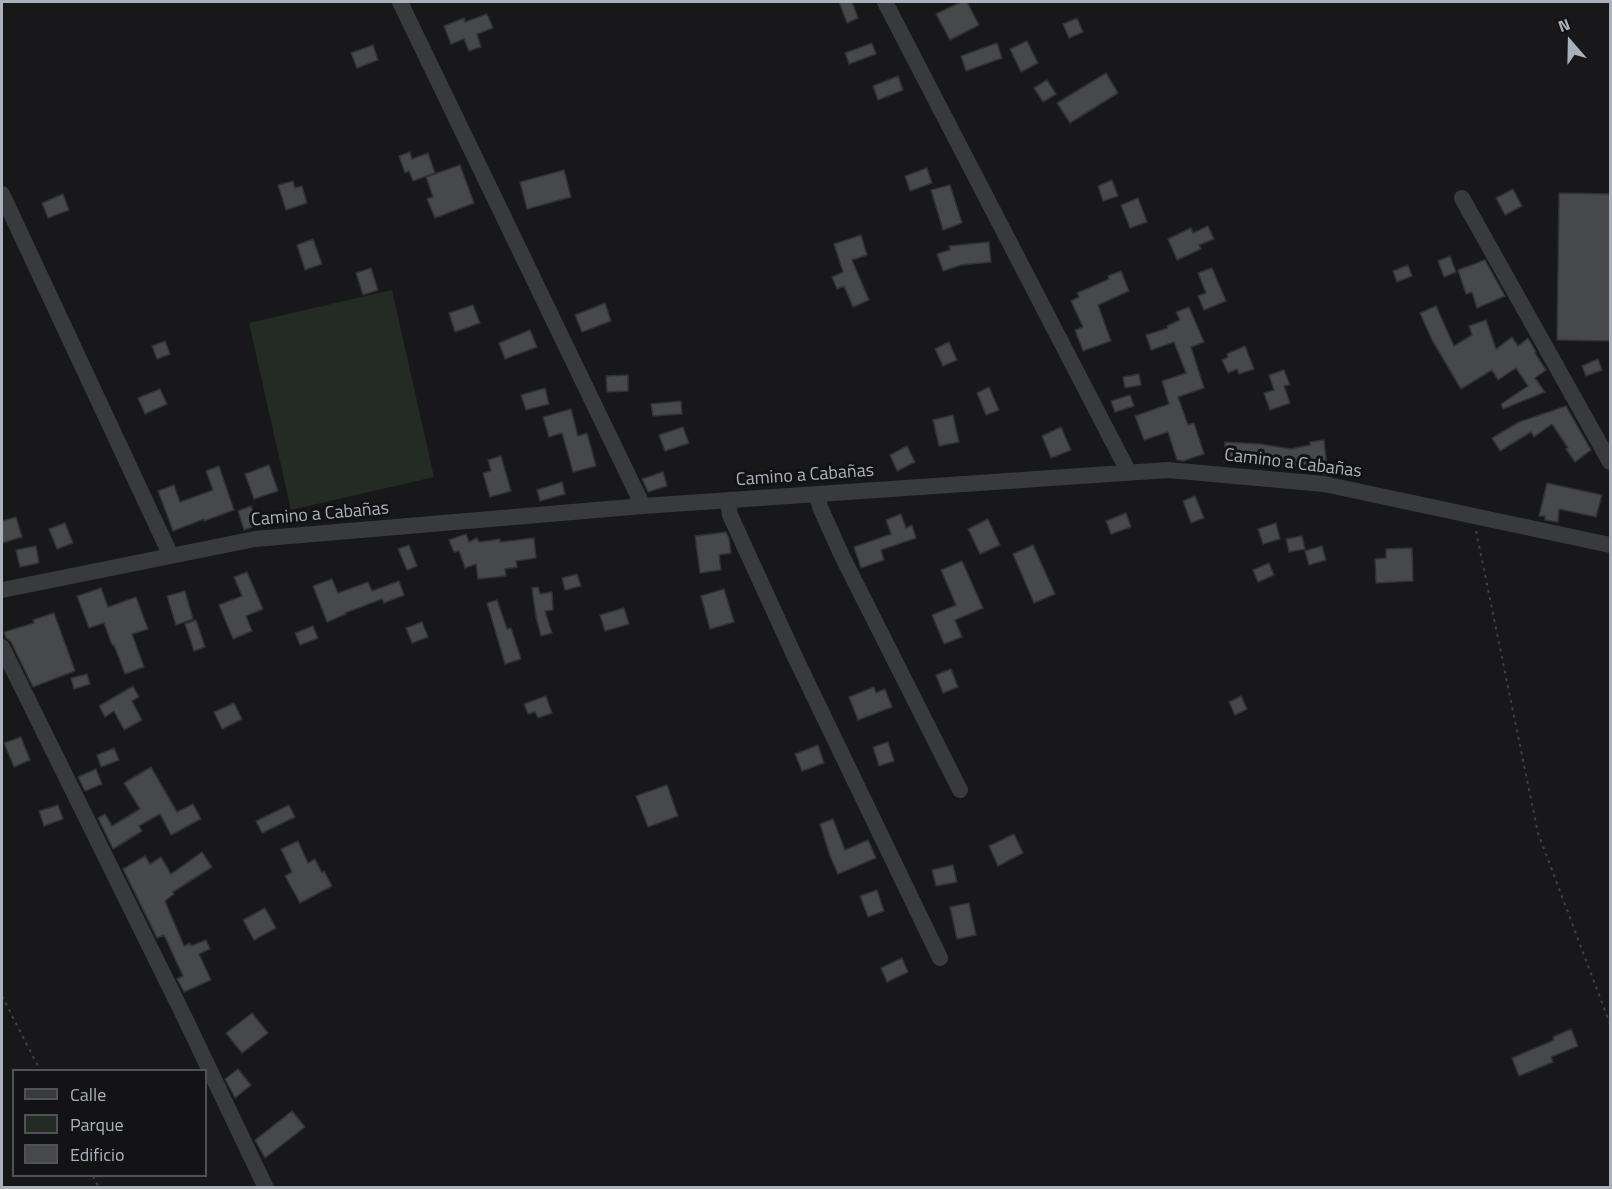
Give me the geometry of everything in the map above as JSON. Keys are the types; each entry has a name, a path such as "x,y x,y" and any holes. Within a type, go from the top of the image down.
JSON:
{"street":[{"path":"400,2 643,506"},
{"path":"885,2 1130,473"},
{"path":"2,194 171,556"},
{"path":"1462,198 1611,462"},
{"name":"Camino a Cabañas","path":"2,590 255,539 643,506 1168,470 1324,484 1611,545"},
{"path":"817,495 842,556 960,790"},
{"path":"728,501 730,515 795,657 940,958"},
{"path":"2,647 266,1188"}],"path":[{"path":"1473,516 1538,833 1611,1024"},
{"path":"2,996 39,1069"}],"green space":[{"path":"392,290 434,477 291,510 249,323"}],"building":[{"path":"839,2 852,2 858,18 847,23"},
{"path":"961,2 967,2 979,25 950,40 936,14"},
{"path":"487,14 493,28 477,34 481,47 469,51 464,39 451,44 444,26 464,18 465,22"},
{"path":"1077,18 1083,32 1069,38 1063,24"},
{"path":"1027,41 1038,63 1021,72 1010,49"},
{"path":"872,43 876,54 849,64 845,53"},
{"path":"997,43 1002,58 966,71 961,56"},
{"path":"373,45 378,60 357,68 351,53"},
{"path":"1106,73 1118,93 1070,123 1057,103"},
{"path":"898,76 903,90 878,100 873,86"},
{"path":"1047,80 1056,94 1043,102 1034,88"},
{"path":"410,152 412,159 428,153 435,173 413,181 409,171 405,173 399,156"},
{"path":"460,165 474,203 435,218 427,199 433,197 426,177"},
{"path":"927,168 932,183 910,191 905,176"},
{"path":"564,170 571,197 527,209 520,182"},
{"path":"1112,180 1118,196 1103,201 1098,186"},
{"path":"293,181 295,188 302,186 307,203 286,210 278,185"},
{"path":"950,185 962,223 943,230 931,190"},
{"path":"1513,189 1522,206 1505,215 1496,198"},
{"path":"1559,193 1611,194 1611,341 1557,340"},
{"path":"63,194 69,210 48,218 42,203"},
{"path":"1138,198 1147,222 1130,228 1121,205"},
{"path":"1208,226 1214,239 1199,245 1201,249 1177,260 1168,239 1191,228 1193,233"},
{"path":"861,235 867,255 852,260 869,300 853,307 844,286 837,289 832,277 843,272 834,244"},
{"path":"313,239 322,264 305,270 297,245"},
{"path":"989,242 991,262 961,265 943,271 937,254 950,250 949,246"},
{"path":"1450,256 1456,272 1444,277 1438,261"},
{"path":"1485,260 1505,296 1477,308 1472,292 1466,294 1458,270"},
{"path":"1408,265 1412,276 1397,282 1393,271"},
{"path":"371,268 378,290 363,295 356,273"},
{"path":"1212,268 1226,301 1204,310 1198,296 1206,293 1198,273"},
{"path":"1121,271 1129,291 1098,305 1111,341 1083,351 1075,330 1083,327 1071,301 1079,297 1077,293"},
{"path":"605,303 611,321 582,332 575,315"},
{"path":"473,305 480,323 455,332 449,313"},
{"path":"1436,306 1454,346 1472,335 1469,326 1486,320 1496,349 1512,337 1518,346 1528,338 1546,370 1535,378 1545,392 1503,409 1501,404 1528,386 1516,368 1498,380 1492,370 1461,389 1432,340 1420,313"},
{"path":"1189,307 1204,342 1191,347 1204,388 1178,397 1188,425 1194,423 1204,454 1183,461 1177,460 1168,432 1144,440 1135,416 1169,404 1162,381 1186,373 1174,342 1151,350 1146,335 1168,328 1167,326 1180,320 1176,312"},
{"path":"530,330 537,347 505,359 499,343"},
{"path":"165,341 170,354 157,359 152,346"},
{"path":"949,342 957,360 943,366 935,349"},
{"path":"1245,346 1254,369 1239,374 1237,369 1228,373 1222,360 1228,357 1227,354"},
{"path":"1598,359 1602,370 1586,376 1582,366"},
{"path":"1284,370 1290,385 1284,386 1290,403 1270,410 1264,393 1274,390 1269,375"},
{"path":"1139,374 1141,385 1125,388 1123,377"},
{"path":"628,375 628,391 607,392 606,376"},
{"path":"989,387 999,410 986,415 977,393"},
{"path":"545,388 549,404 526,410 521,395"},
{"path":"160,389 167,404 145,414 138,398"},
{"path":"1130,395 1134,406 1115,412 1111,401"},
{"path":"681,401 682,414 653,416 651,404"},
{"path":"1566,406 1591,450 1575,462 1552,424 1534,437 1531,432 1500,451 1492,438 1519,422"},
{"path":"571,409 578,436 587,433 596,466 573,472 562,433 549,437 543,417"},
{"path":"953,415 959,442 939,446 933,420"},
{"path":"683,427 689,443 665,451 659,435"},
{"path":"1061,427 1071,450 1051,458 1042,436"},
{"path":"1324,440 1327,468 1334,467 1335,476 1314,473 1313,463 1289,468 1239,460 1239,463 1224,462 1225,442 1291,449"},
{"path":"907,446 915,462 897,471 890,455"},
{"path":"501,456 511,491 490,497 483,473 491,471 488,460"},
{"path":"269,465 278,491 254,499 245,474"},
{"path":"219,466 234,510 173,531 158,491 174,485 180,502 213,490 206,471"},
{"path":"663,472 667,486 648,492 642,479"},
{"path":"562,482 565,494 540,501 537,490"},
{"path":"1547,483 1602,495 1596,517 1559,509 1558,522 1545,520 1545,516 1539,516"},
{"path":"1195,496 1204,518 1191,523 1183,501"},
{"path":"251,506 258,525 244,530 238,511"},
{"path":"1126,513 1131,527 1111,534 1106,521"},
{"path":"901,514 906,528 912,525 916,538 881,550 884,560 861,568 854,547 891,534 886,520"},
{"path":"16,517 22,537 2,543 2,521"},
{"path":"988,519 1000,545 980,554 968,529"},
{"path":"65,523 73,543 57,549 49,529"},
{"path":"1276,523 1280,539 1263,544 1258,529"},
{"path":"726,532 731,553 719,555 721,570 700,573 695,536"},
{"path":"466,534 469,542 477,538 479,542 500,539 500,542 534,538 536,558 516,561 517,567 505,569 506,576 478,579 476,564 465,568 459,551 454,552 449,540"},
{"path":"1302,536 1305,549 1289,552 1286,539"},
{"path":"409,545 417,566 407,570 398,549"},
{"path":"1033,545 1055,594 1034,603 1013,554"},
{"path":"36,546 39,563 20,567 16,550"},
{"path":"1322,546 1326,560 1309,565 1305,551"},
{"path":"1412,548 1413,581 1376,583 1375,559 1386,558 1386,549"},
{"path":"962,561 983,608 955,620 962,637 944,644 932,615 956,605 941,570"},
{"path":"1269,563 1274,575 1258,582 1253,570"},
{"path":"247,572 263,609 246,616 252,631 233,639 219,605 242,596 234,577"},
{"path":"577,574 581,586 565,590 562,578"},
{"path":"332,579 338,593 368,582 372,591 399,581 404,595 384,603 382,599 327,622 313,586"},
{"path":"538,587 540,594 552,592 553,610 545,611 552,633 541,636 532,588"},
{"path":"101,588 108,607 136,597 148,629 132,634 144,667 125,674 104,623 89,628 77,596"},
{"path":"724,589 734,622 710,629 701,596"},
{"path":"185,591 193,619 176,625 167,596"},
{"path":"497,600 507,629 511,628 521,659 505,664 487,603"},
{"path":"624,608 629,624 605,631 600,615"},
{"path":"54,613 75,671 33,687 4,632 34,623 33,620"},
{"path":"196,620 205,647 194,651 185,624"},
{"path":"422,622 428,637 412,643 406,628"},
{"path":"313,626 318,638 300,645 295,633"},
{"path":"951,669 958,687 943,693 936,675"},
{"path":"87,674 90,684 74,689 71,678"},
{"path":"133,686 139,697 132,701 142,720 124,730 114,711 105,717 99,706"},
{"path":"874,687 876,693 885,689 892,707 858,720 849,697"},
{"path":"546,696 552,713 538,718 535,712 528,714 524,704"},
{"path":"1241,696 1247,709 1235,715 1229,702"},
{"path":"234,703 242,719 222,729 214,712"},
{"path":"21,737 30,760 14,767 4,743"},
{"path":"888,742 894,761 879,766 873,747"},
{"path":"818,745 824,763 802,771 795,754"},
{"path":"114,748 119,760 101,767 97,755"},
{"path":"151,767 177,812 193,804 201,819 171,835 160,814 139,826 142,831 113,849 98,818 105,814 112,826 140,809 124,783"},
{"path":"96,769 102,784 85,791 78,777"},
{"path":"667,785 678,816 648,827 636,796"},
{"path":"58,805 63,819 44,826 39,811"},
{"path":"289,805 295,817 262,833 256,821"},
{"path":"833,819 845,850 868,840 876,858 838,874 820,824"},
{"path":"1014,834 1023,853 998,866 989,846"},
{"path":"298,841 308,863 315,859 332,886 300,903 285,876 292,872 281,849"},
{"path":"202,852 212,867 173,892 174,894 165,901 184,946 190,943 191,946 206,940 210,949 199,954 211,980 184,992 177,979 183,976 164,935 157,938 123,869 145,856 150,864 161,857 171,874"},
{"path":"953,865 957,882 936,886 932,870"},
{"path":"877,890 884,911 868,917 860,896"},
{"path":"969,903 976,935 957,939 950,907"},
{"path":"265,908 276,928 254,940 243,920"},
{"path":"902,958 908,972 887,982 881,968"},
{"path":"252,1013 268,1033 242,1053 226,1033"},
{"path":"1571,1029 1578,1046 1551,1057 1553,1062 1519,1076 1512,1058 1554,1040 1553,1037"},
{"path":"238,1069 251,1085 235,1098 225,1079"},
{"path":"292,1111 305,1127 265,1158 255,1140"}]}
